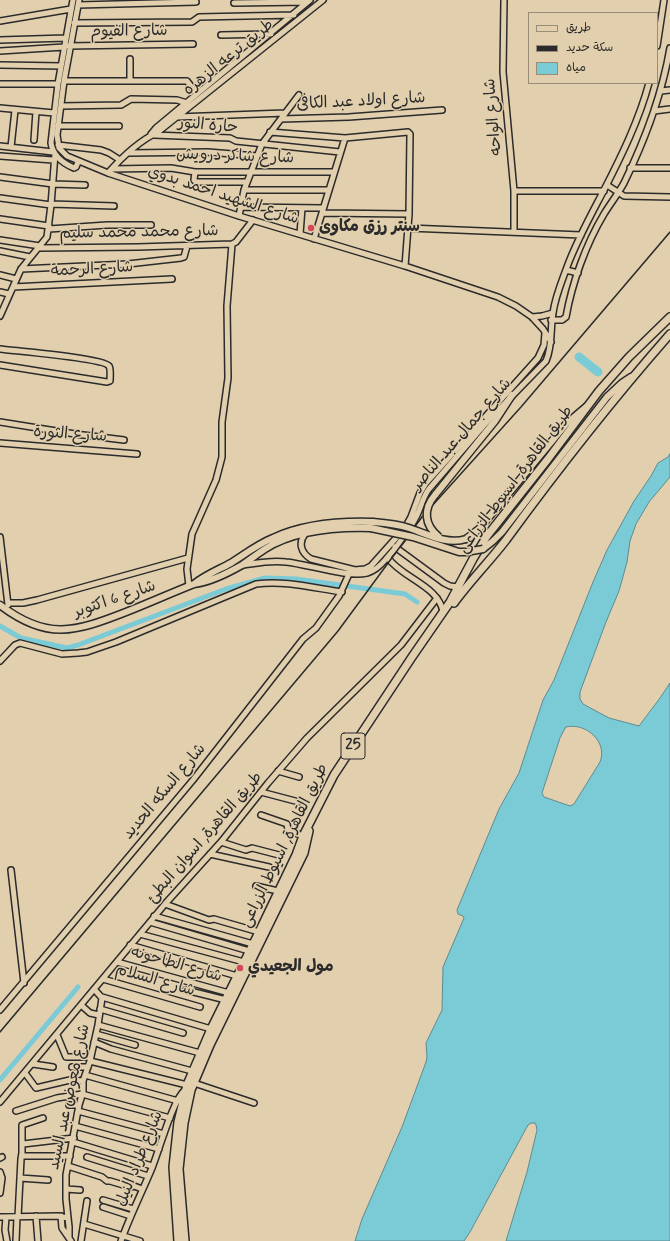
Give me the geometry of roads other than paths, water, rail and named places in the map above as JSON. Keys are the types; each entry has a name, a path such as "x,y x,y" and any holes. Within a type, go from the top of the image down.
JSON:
{"highway":[{"name":"طريق القاهرة, اسيوط الزراعى","path":"178,1241 174,1167 177,1128 192,1071 296,855 303,836 343,761 443,613 487,536 589,405 629,357 670,317"},
{"name":"طريق القاهرة, اسيوط الزراعى","path":"185,1241 180,1180 180,1157 189,1086 304,853 308,833 316,815 342,769 460,595 505,541 525,513 635,374 670,334"}],"main road":[{"path":"192,585 265,541 286,533 326,524 351,522 372,525 459,552 483,549 493,542 502,532 607,398 622,383 635,374"},
{"path":"442,539 431,529 427,517 428,505 495,421 512,395"},
{"path":"192,585 203,583 242,565 273,544 305,534 372,525 392,524 442,539 456,541 466,539 479,529 576,413 589,405"},
{"name":"شارع 6 اكتوبر","path":"0,605 16,617 36,626 58,630 79,628 100,622 192,585"}],"street":[{"path":"0,146 54,153 61,151 56,135 64,81 66,38 73,0"},
{"name":"طريق ترعه الزهره","path":"110,171 120,160 155,129 187,103 324,0"},
{"name":"شارع الواحه","path":"504,0 504,96 514,191 514,231"},
{"path":"658,39 664,0"},
{"path":"234,3 309,1"},
{"name":"طريق ترعه الزهره","path":"150,135 158,132 177,117 202,93 309,1"},
{"path":"0,316 1,310 21,270 30,257 47,238 53,184 54,153 51,140 54,113 61,66 74,23 78,2 196,2"},
{"path":"0,21 71,9"},
{"path":"74,23 192,22 199,17 294,15"},
{"path":"221,35 271,34"},
{"path":"0,40 66,38"},
{"name":"شارع الفيوم","path":"0,51 66,46 193,44"},
{"path":"551,320 562,320 565,318 578,273 594,233 618,192 649,126 668,66 670,48"},
{"path":"130,59 130,81"},
{"path":"0,65 61,66"},
{"path":"64,81 187,81 202,93"},
{"path":"0,84 58,84"},
{"name":"شارع جمال عبد الناصر","path":"242,565 262,562 286,562 304,564 349,574 360,574 372,571 379,567 388,558 415,520 426,493 512,395 546,361 551,348 552,313 566,270 581,235 607,185 635,125 649,84"},
{"path":"661,91 670,90"},
{"path":"239,216 244,190 262,144 299,95"},
{"path":"61,106 121,105 131,99 177,100 187,103"},
{"path":"0,108 54,113"},
{"path":"654,111 670,109"},
{"path":"11,147 15,110"},
{"name":"شارع اولاد عبد الكافى","path":"281,119 349,118 442,110"},
{"path":"34,140 36,112"},
{"path":"177,117 285,114"},
{"path":"58,126 119,126"},
{"path":"270,132 345,138 408,132 410,134 409,228 405,266"},
{"name":"حارة النور","path":"150,135 230,138 236,141 340,152"},
{"path":"314,239 345,138"},
{"path":"58,145 101,150 120,160"},
{"name":"شارع الشهيد احمد بدوي","path":"61,151 78,162 110,171 239,216 405,266 498,297 516,306 532,317 545,332 551,343"},
{"path":"129,153 208,152 257,156"},
{"name":"شارع الشهيد احمد بدوي","path":"54,153 59,159 73,168 76,167 78,162"},
{"path":"0,156 53,160"},
{"name":"شارع شاكر درويش","path":"110,171 178,168 195,172 334,172"},
{"path":"630,168 670,168"},
{"path":"195,172 194,180 196,182 247,182"},
{"path":"0,178 53,184 84,185"},
{"path":"607,185 628,196 670,197"},
{"path":"244,190 329,190"},
{"path":"514,191 604,191"},
{"path":"0,198 51,204 114,206"},
{"path":"241,207 302,208 323,211 409,214"},
{"path":"300,234 302,208"},
{"path":"0,219 49,228 151,224"},
{"name":"شارع محمد محمد سليم","path":"0,240 39,247 186,246 232,244 236,242 253,220"},
{"path":"409,228 514,231 581,235"},
{"path":"192,585 186,569 192,534 216,480 222,457 222,422 228,378 227,301 232,244"},
{"path":"21,270 128,264 181,258 184,257 186,246"},
{"path":"0,252 30,257"},
{"path":"566,270 578,273"},
{"path":"0,275 16,279"},
{"name":"شارع الرحمة","path":"13,287 172,279"},
{"path":"0,292 9,294"},
{"path":"532,317 552,313"},
{"name":"شارع جمال عبد الناصر","path":"305,534 301,542 302,549 305,555 310,559 355,570 365,569 374,564 404,528 411,517 418,497 426,483 538,358 544,345 545,332"},
{"path":"0,349 74,357 105,363 110,368 110,381 106,382 0,365"},
{"path":"0,422 124,440"},
{"name":"شارع الثورة","path":"0,443 137,454"},
{"path":"0,537 8,611"},
{"path":"395,547 408,555 447,585 458,587"},
{"path":"8,603 23,603 37,600 188,558"},
{"path":"388,558 397,567 437,598 440,602 443,613"},
{"name":"شارع السكه الحديد","path":"0,1010 193,780 301,641 316,628 343,590 349,574"},
{"path":"0,660 20,643 62,654 87,652 116,642 256,584 266,582 281,583 343,590"},
{"name":"طريق القاهرة, اسوان البطئ","path":"0,1102 164,904 221,842 278,772 317,728 401,645 437,598"},
{"path":"278,772 299,777"},
{"path":"261,792 299,802"},
{"path":"261,815 287,824 288,830 303,836"},
{"path":"221,842 246,850 252,848 279,854"},
{"path":"210,854 269,867"},
{"path":"11,870 24,983"},
{"path":"256,886 278,891"},
{"path":"164,904 208,920 214,919 259,932"},
{"path":"154,916 251,948"},
{"path":"150,922 251,948"},
{"path":"140,934 244,962"},
{"path":"130,945 237,976"},
{"name":"شارع الطاحونه","path":"117,962 227,996"},
{"name":"شارع السلام","path":"103,979 200,1007"},
{"path":"94,989 102,997 211,1029"},
{"path":"186,990 227,996"},
{"name":"شارع معوض عبد السيد","path":"70,1239 66,1189 68,1166 84,1078 98,1025 102,997"},
{"path":"81,1005 90,1013 99,1015"},
{"path":"100,1009 183,1032"},
{"path":"98,1025 200,1053"},
{"path":"57,1034 66,1057 254,1103"},
{"path":"96,1034 135,1045"},
{"path":"94,1042 111,1049 192,1071"},
{"path":"72,1067 89,1062"},
{"path":"33,1064 53,1067"},
{"path":"25,1073 36,1088 84,1078 178,1101"},
{"name":"شارع طراد النيل","path":"121,1241 159,1149 170,1118 181,1094 189,1086"},
{"path":"16,1111 57,1098 82,1094 170,1118"},
{"path":"69,1105 79,1105"},
{"path":"78,1111 164,1134"},
{"path":"16,1241 23,1144 22,1125 43,1118"},
{"path":"75,1126 159,1149"},
{"path":"23,1144 73,1140 152,1166"},
{"path":"22,1156 70,1156"},
{"path":"87,1157 148,1176"},
{"path":"68,1166 102,1177 107,1181 130,1188 134,1186 142,1189"},
{"path":"0,1172 2,1178 0,1193"},
{"path":"20,1178 48,1180"},
{"path":"66,1189 80,1190"},
{"path":"103,1200 133,1209"},
{"path":"81,1241 87,1201"},
{"path":"103,1207 131,1216"},
{"path":"36,1216 38,1241"},
{"path":"61,1216 62,1228 70,1239"},
{"path":"7,1241 3,1217 61,1216 68,1218"},
{"path":"84,1224 140,1241"}],"water":[{"path":"670,454 670,477 649,502 636,524 630,541 627,562 619,591 580,692 580,699 583,704 609,718 639,726 670,683 670,1241 506,1241 527,1172 537,1130 535,1123 531,1123 528,1125 464,1241 355,1241 362,1219 402,1127 426,1062 426,1043 442,1010 443,967 464,918 458,914 457,910 499,809 519,773 543,700 554,680 607,550 634,501 658,463","holes":["574,726 594,735 601,747 602,755 600,762 574,804 570,806 544,797 542,793 560,738 566,727"]}],"waterway":[{"path":"579,357 598,372"},
{"path":"0,626 21,638 67,648 226,589 265,578 296,579 405,594 417,602"},
{"path":"0,1080 78,987"}],"railway":[{"path":"0,1032 338,631 422,517 521,407 670,232"}],"place":[{"name":"سنتر رزق مكاوى","path":"311,228"},
{"name":"مول الجعيدي","path":"240,968"}]}
